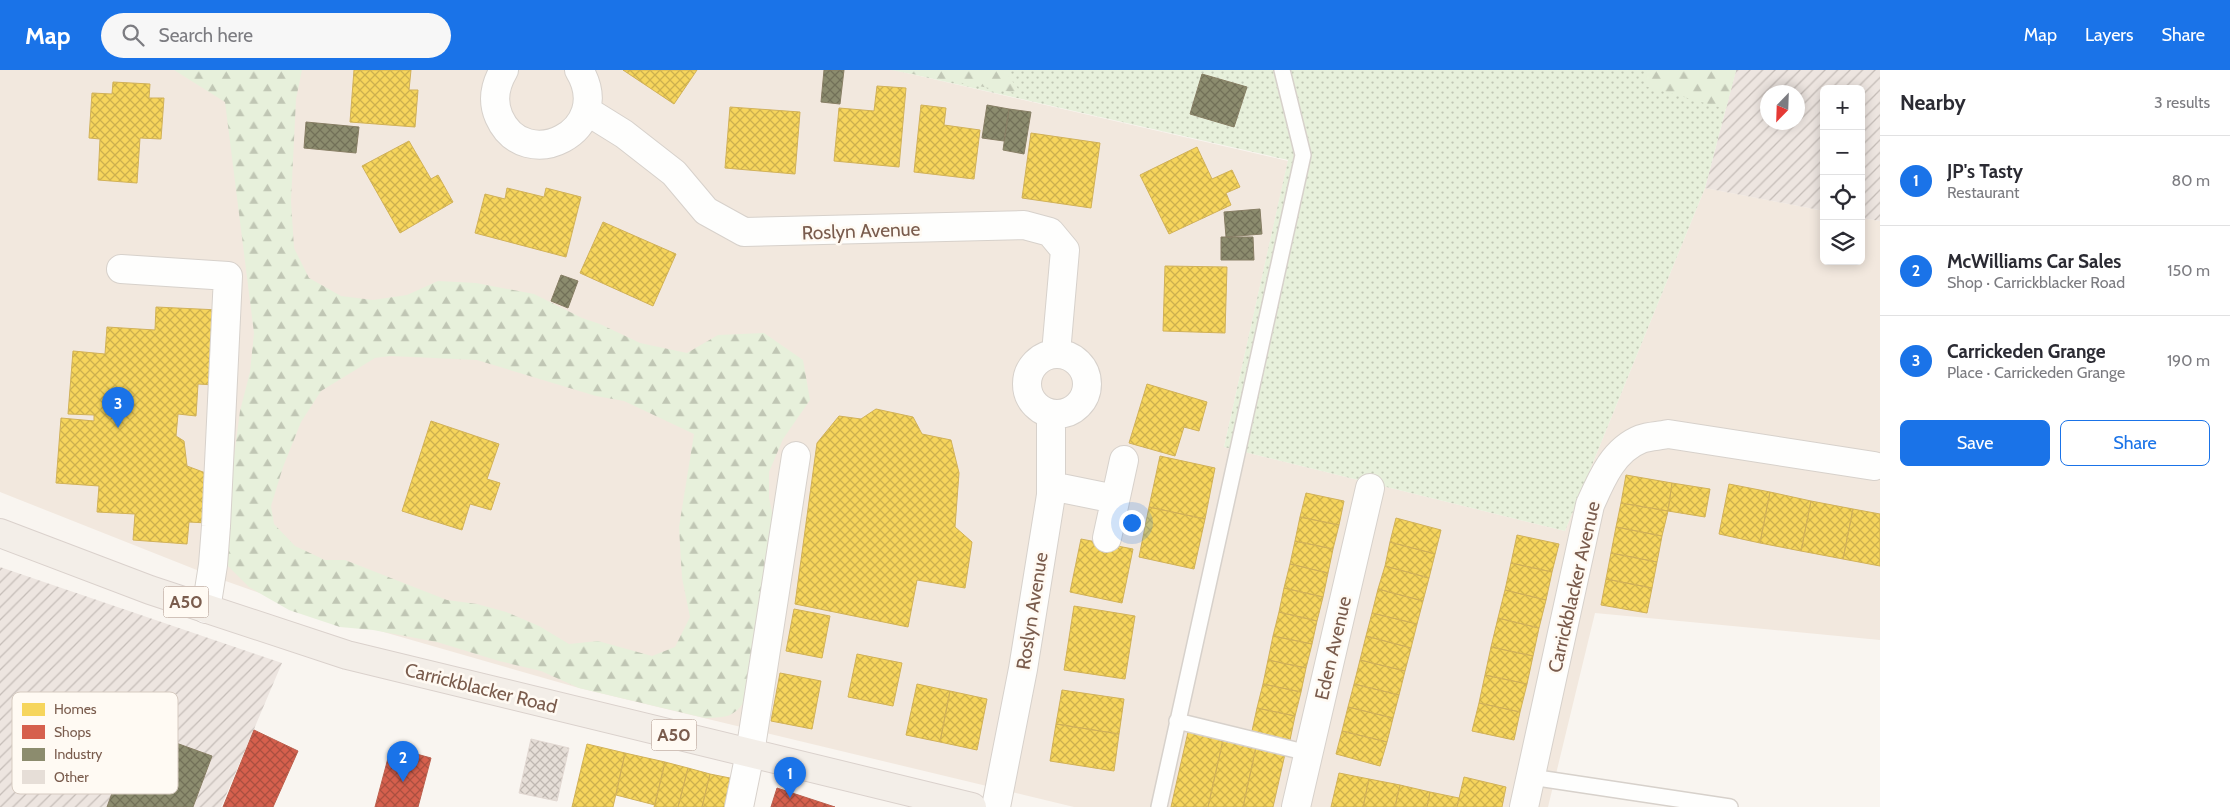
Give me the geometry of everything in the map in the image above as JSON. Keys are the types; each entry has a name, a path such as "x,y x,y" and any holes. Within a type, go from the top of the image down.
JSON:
{"main road":[{"name":"Carrickblacker Road","path":"0,533 113,577 206,609 376,663 972,807"}],"street":[{"path":"504,70 498,79 495,94 496,109 502,124 512,135 526,142 541,145 556,142 569,136 580,125 587,111 589,96 586,80 579,70"},
{"name":"Roslyn Avenue","path":"587,111 624,134 674,173 706,211 744,232 1024,225 1050,232 1065,250 1056,353"},
{"path":"121,269 228,276 216,526 213,565 206,609"},
{"path":"1056,353 1066,354 1075,359 1086,376 1087,386 1084,396 1075,408 1061,414 1051,414 1041,410 1028,396 1026,376 1037,360 1056,353"},
{"name":"Roslyn Avenue","path":"996,807 1024,669 1051,486 1051,414"},
{"name":"Carrickblacker Avenue","path":"1524,807 1590,506 1602,476 1618,454 1641,439 1668,434 1874,466"},
{"path":"738,807 750,753 796,456"},
{"path":"1107,538 1124,460"},
{"path":"1051,486 1116,499"},
{"name":"Eden Avenue","path":"1296,807 1370,488"}],"lane":[{"path":"1158,807 1303,155 1282,70"},
{"path":"1178,722 1308,753"},
{"path":"1531,777 1730,807"}],"shaded area":[{"path":"0,70 894,70 1288,161 1224,447 1565,531 1705,188 1820,210 1820,265 1865,265 1865,219 1880,221 1880,640 1595,613 1548,807 1074,807 579,688 314,612 217,578 0,492"},
{"path":"1736,70 1880,70 1880,221 1865,219 1865,85 1820,85 1820,210 1705,188"},
{"path":"0,567 282,663 221,807 0,807"}],"green space":[{"path":"174,70 302,70 296,99 291,201 294,248 309,278 341,296 373,300 407,295 438,281 476,283 534,294 582,318 600,324 640,343 687,353 718,335 764,333 803,360 810,400 783,439 769,472 769,498 776,531 747,698 734,713 725,717 705,718 579,688 541,671 499,661 437,642 373,630 340,627 289,610 249,587 225,563 225,526 240,411 250,372 254,333 225,102","holes":["390,356 477,360 596,396 624,401 694,434 679,527 682,578 690,617 675,647 652,656 598,641 569,644 539,626 506,612 477,604 447,600 345,560 325,560 295,546 274,524 271,506 283,467 301,422 321,391 375,358"]},
{"path":"891,70 1004,70 1022,94"},
{"path":"894,70 1736,70 1705,188 1565,531 1224,447 1288,160"},
{"path":"1647,70 1736,70 1726,109 1645,86"}],"building: Homes":[{"path":"354,70 411,70 409,90 418,90 415,127 350,122"},
{"path":"623,70 697,70 674,104"},
{"path":"113,82 150,84 149,98 164,98 161,139 140,138 137,183 98,180 100,139 89,138 92,93 112,94"},
{"path":"877,86 906,88 899,167 834,161 839,108 874,111"},
{"path":"921,105 946,108 944,125 980,130 974,179 914,172"},
{"path":"730,107 800,112 795,174 725,168"},
{"path":"1031,133 1100,143 1091,208 1022,198"},
{"path":"409,141 431,179 438,175 453,202 400,233 362,166"},
{"path":"1197,147 1212,179 1232,170 1240,187 1226,193 1231,205 1169,234 1140,175"},
{"path":"507,188 544,197 546,188 581,197 566,257 475,233 485,194 505,199"},
{"path":"603,222 676,254 653,306 580,273"},
{"path":"1165,266 1227,267 1225,333 1163,331"},
{"path":"156,307 219,310 214,385 198,384 196,416 178,414 176,436 184,441 187,466 211,475 207,523 189,522 187,544 133,540 135,514 97,512 99,486 56,483 61,418 94,421 94,415 68,414 73,351 105,354 107,327 155,330"},
{"path":"1147,384 1207,402 1199,431 1184,427 1175,456 1129,443"},
{"path":"876,409 913,417 922,434 951,440 959,473 955,527 972,542 965,588 917,580 908,627 795,604 817,443 839,416 861,419"},
{"path":"431,421 499,444 487,479 500,483 491,510 470,504 462,530 402,511"},
{"path":"1160,456 1215,468 1205,519 1149,507"},
{"path":"1626,475 1672,483 1668,511 1621,503"},
{"path":"1672,483 1710,489 1705,517 1668,511"},
{"path":"1729,484 1770,492 1760,543 1719,534"},
{"path":"1770,492 1811,501 1801,551 1760,543"},
{"path":"1306,493 1344,501 1339,525 1300,517"},
{"path":"1811,501 1853,509 1843,559 1801,551"},
{"path":"1621,503 1668,511 1662,536 1616,527"},
{"path":"1149,507 1205,519 1194,569 1139,557"},
{"path":"1853,509 1880,514 1880,566 1843,559"},
{"path":"1300,517 1339,525 1333,549 1295,541"},
{"path":"1396,518 1441,530 1435,554 1390,542"},
{"path":"1616,527 1662,536 1657,562 1611,553"},
{"path":"1517,535 1559,544 1552,572 1511,563"},
{"path":"1081,539 1133,549 1122,603 1070,592"},
{"path":"1295,541 1333,549 1328,573 1290,564"},
{"path":"1390,542 1435,554 1429,578 1385,566"},
{"path":"1611,553 1657,562 1652,588 1606,579"},
{"path":"1511,563 1552,572 1546,600 1505,590"},
{"path":"1290,564 1328,573 1323,597 1284,588"},
{"path":"1385,566 1429,578 1423,601 1378,589"},
{"path":"1606,579 1652,588 1647,613 1601,605"},
{"path":"1284,588 1323,597 1317,621 1279,612"},
{"path":"1378,589 1423,601 1417,624 1372,613"},
{"path":"1505,590 1546,600 1539,628 1498,618"},
{"path":"1074,606 1135,616 1125,679 1064,670"},
{"path":"794,609 830,616 822,658 786,651"},
{"path":"1279,612 1317,621 1312,644 1273,636"},
{"path":"1372,613 1417,624 1411,648 1366,636"},
{"path":"1498,618 1539,628 1533,656 1491,647"},
{"path":"1273,636 1312,644 1306,668 1268,660"},
{"path":"1366,636 1411,648 1405,671 1360,660"},
{"path":"1491,647 1533,656 1527,684 1485,675"},
{"path":"857,654 902,663 893,706 848,697"},
{"path":"1268,660 1306,668 1301,692 1263,684"},
{"path":"1360,660 1405,671 1399,695 1354,684"},
{"path":"780,673 821,681 812,729 771,721"},
{"path":"1485,675 1527,684 1520,712 1479,703"},
{"path":"917,684 950,691 940,742 906,735"},
{"path":"1263,684 1301,692 1295,716 1257,708"},
{"path":"1354,684 1399,695 1393,718 1348,707"},
{"path":"1062,690 1124,699 1119,734 1056,724"},
{"path":"950,691 987,699 977,750 940,742"},
{"path":"1479,703 1520,712 1514,740 1472,731"},
{"path":"1348,707 1393,718 1387,742 1342,731"},
{"path":"1257,708 1295,716 1290,740 1252,731"},
{"path":"1056,724 1119,734 1114,771 1050,761"},
{"path":"1342,731 1387,742 1380,766 1336,754"},
{"path":"1188,732 1223,740 1208,807 1171,807"},
{"path":"1223,740 1256,747 1243,807 1208,807"},
{"path":"587,744 625,753 613,807 572,807"},
{"path":"1256,747 1285,754 1273,807 1243,807"},
{"path":"625,753 665,762 655,805 616,795"},
{"path":"665,762 688,768 678,807 654,807"},
{"path":"688,768 710,774 702,807 678,807"},
{"path":"1339,773 1369,779 1363,807 1331,807"},
{"path":"710,774 735,779 728,807 702,807"},
{"path":"1464,777 1506,787 1502,807 1457,807"},
{"path":"1369,779 1400,785 1395,807 1363,807"},
{"path":"1400,785 1430,792 1427,807 1395,807"},
{"path":"1430,792 1459,798 1457,807 1427,807"}],"building: Shops":[{"path":"254,730 298,751 273,807 223,807"},
{"path":"391,747 431,758 418,807 375,807"},
{"path":"777,788 835,807 771,807"}],"building: Industry":[{"path":"824,70 844,70 840,104 821,102"},
{"path":"1202,74 1247,87 1234,127 1190,114"},
{"path":"987,105 1009,109 1004,141 982,138"},
{"path":"1009,109 1031,112 1024,154 1003,150"},
{"path":"306,122 359,127 356,153 304,148"},
{"path":"1260,209 1262,234 1226,237 1224,212"},
{"path":"1221,237 1253,237 1254,260 1221,260"},
{"path":"561,275 578,281 568,308 551,301"},
{"path":"178,744 212,756 193,807 107,807 112,794 178,794"}],"building: Other":[{"path":"531,739 569,748 557,801 519,793"}],"place":[{"name":"Carrickeden Grange","path":"118,428"},
{"name":"McWilliams Car Sales","path":"403,782"},
{"name":"JP's Tasty","path":"790,798"}]}
